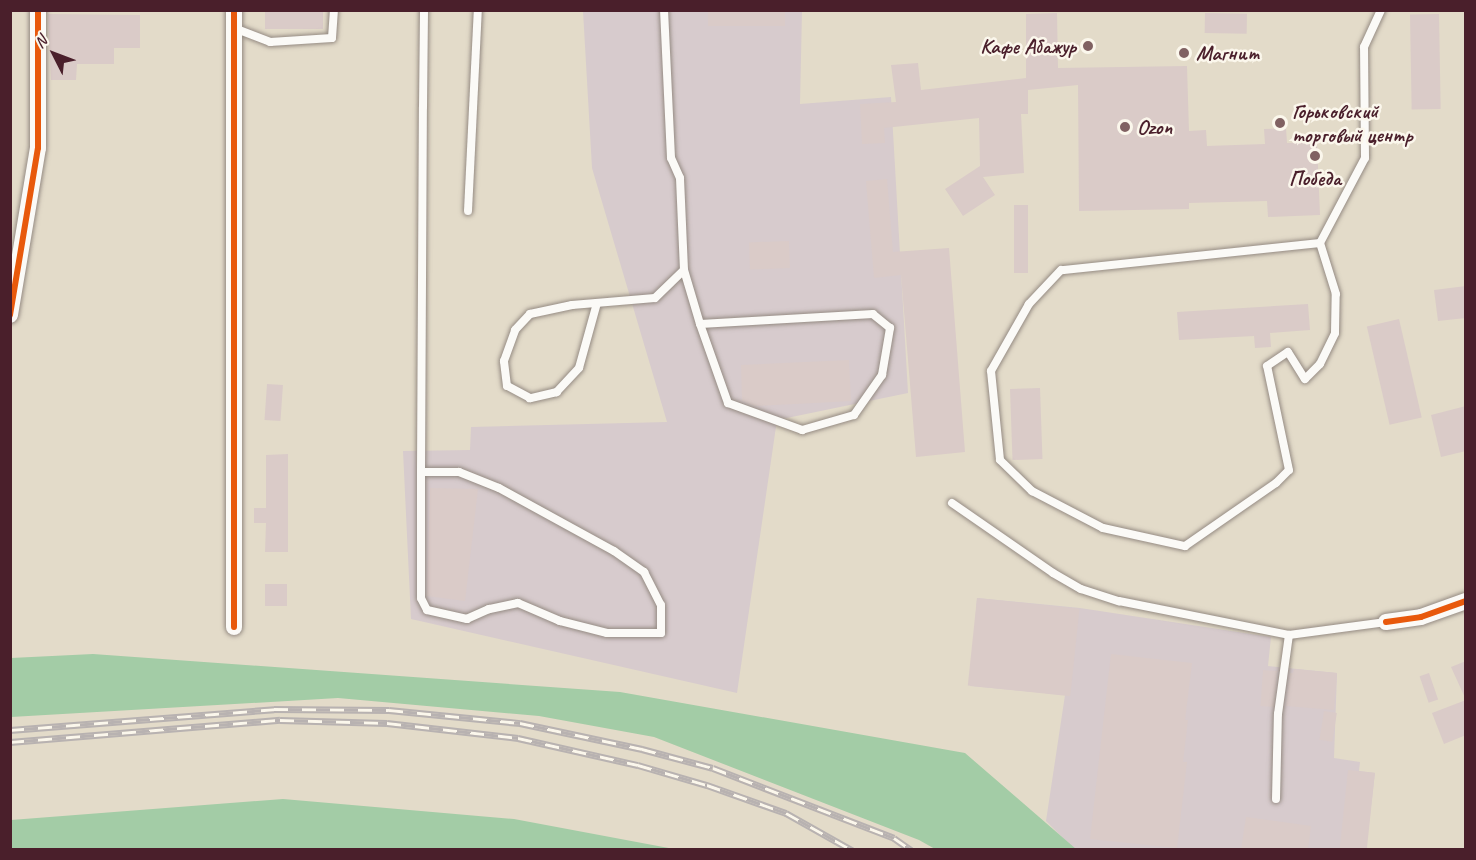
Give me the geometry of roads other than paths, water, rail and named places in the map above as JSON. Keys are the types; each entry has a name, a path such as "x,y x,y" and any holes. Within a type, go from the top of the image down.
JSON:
{"street":[{"path":"10,315 13,277 38,148 38,10"},
{"path":"234,10 234,627"},
{"path":"1386,622 1421,617 1466,601"}],"lane":[{"path":"234,28 270,42 332,38 334,10"},
{"path":"421,472 459,472 499,488 614,551 644,572 661,605 662,633 607,633 560,621 518,603 489,609 466,619 427,610 421,598 421,472 424,10"},
{"path":"468,211 478,10"},
{"path":"664,10 671,158 680,178 684,270 700,324 728,403 802,430 854,415 882,375 890,328 873,314 700,324"},
{"path":"1320,243 1061,270 1029,304 990,371 1000,460 1032,491 1103,528 1185,546 1276,483 1289,470 1267,366 1288,352 1305,379 1320,364 1335,333 1336,294 1320,243 1365,158 1364,47 1381,10"},
{"path":"597,303 579,368 557,392 530,398 507,386 504,361 515,330 530,314 572,305 655,298 684,270"},
{"path":"952,503 993,533 1081,589 1119,601 1289,635 1386,622"},
{"path":"1276,799 1278,714 1289,635"}],"railway":[{"path":"10,730 274,709 389,710 520,723 642,749 713,768 894,838 911,850"},
{"path":"10,742 280,720 387,723 518,738 638,765 707,785 786,813 852,850"}],"place":[{"name":"Кафе Абажур","path":"1088,46"},
{"name":"Магнит","path":"1184,53"},
{"name":"Горьковский торговый центр","path":"1280,123"},
{"name":"Ozon","path":"1125,127"},
{"name":"Победа","path":"1315,156"}]}
